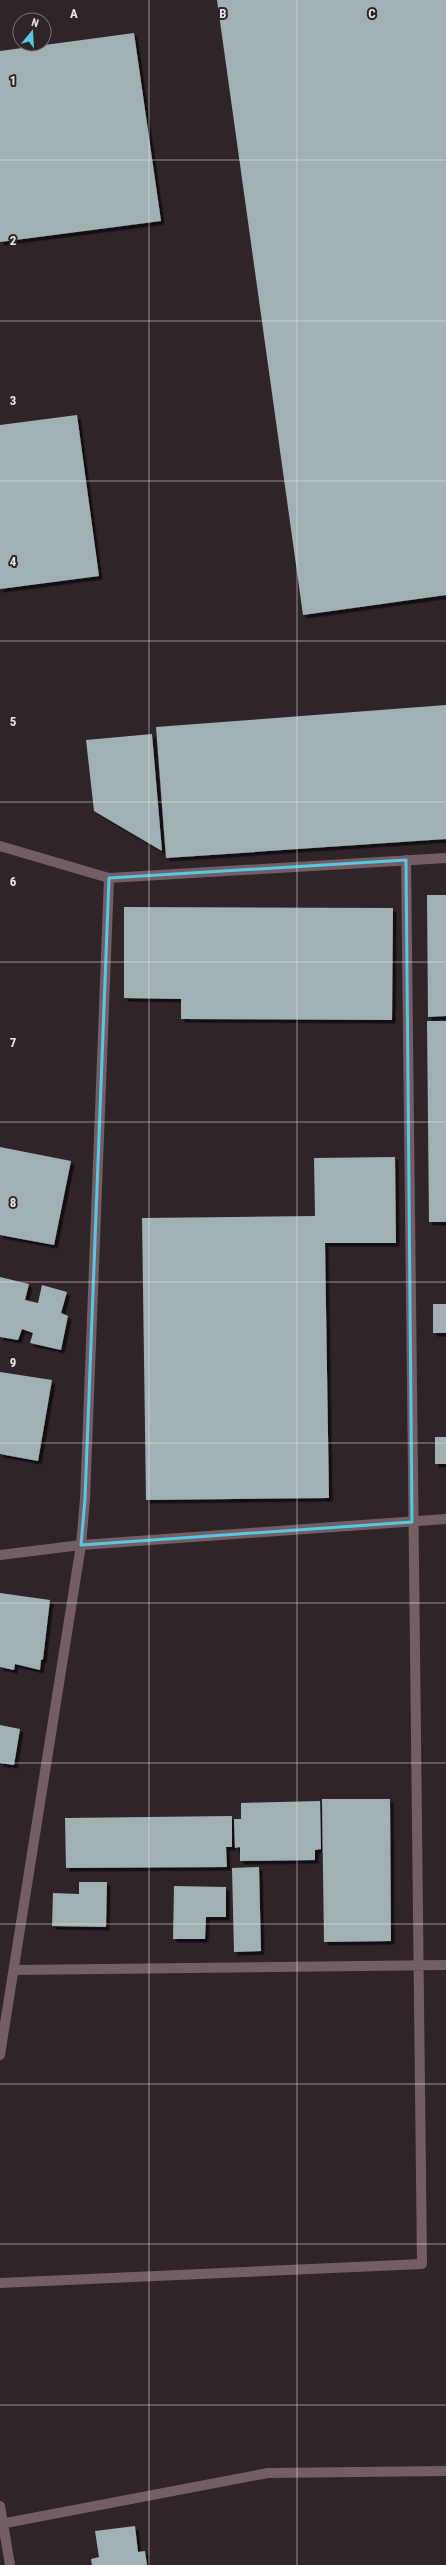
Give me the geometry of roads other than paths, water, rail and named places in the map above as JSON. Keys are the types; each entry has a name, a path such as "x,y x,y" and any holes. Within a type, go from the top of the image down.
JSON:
{"street":[{"path":"0,846 109,878 446,858"},
{"path":"0,2283 422,2264 412,1522 406,860"},
{"path":"0,2055 81,1545 86,1498 109,878"},
{"path":"0,1555 81,1545 446,1519"},
{"path":"14,1970 446,1965"},
{"path":"1,2524 268,2473 446,2471"},
{"path":"0,2506 1,2524 10,2565"}]}
